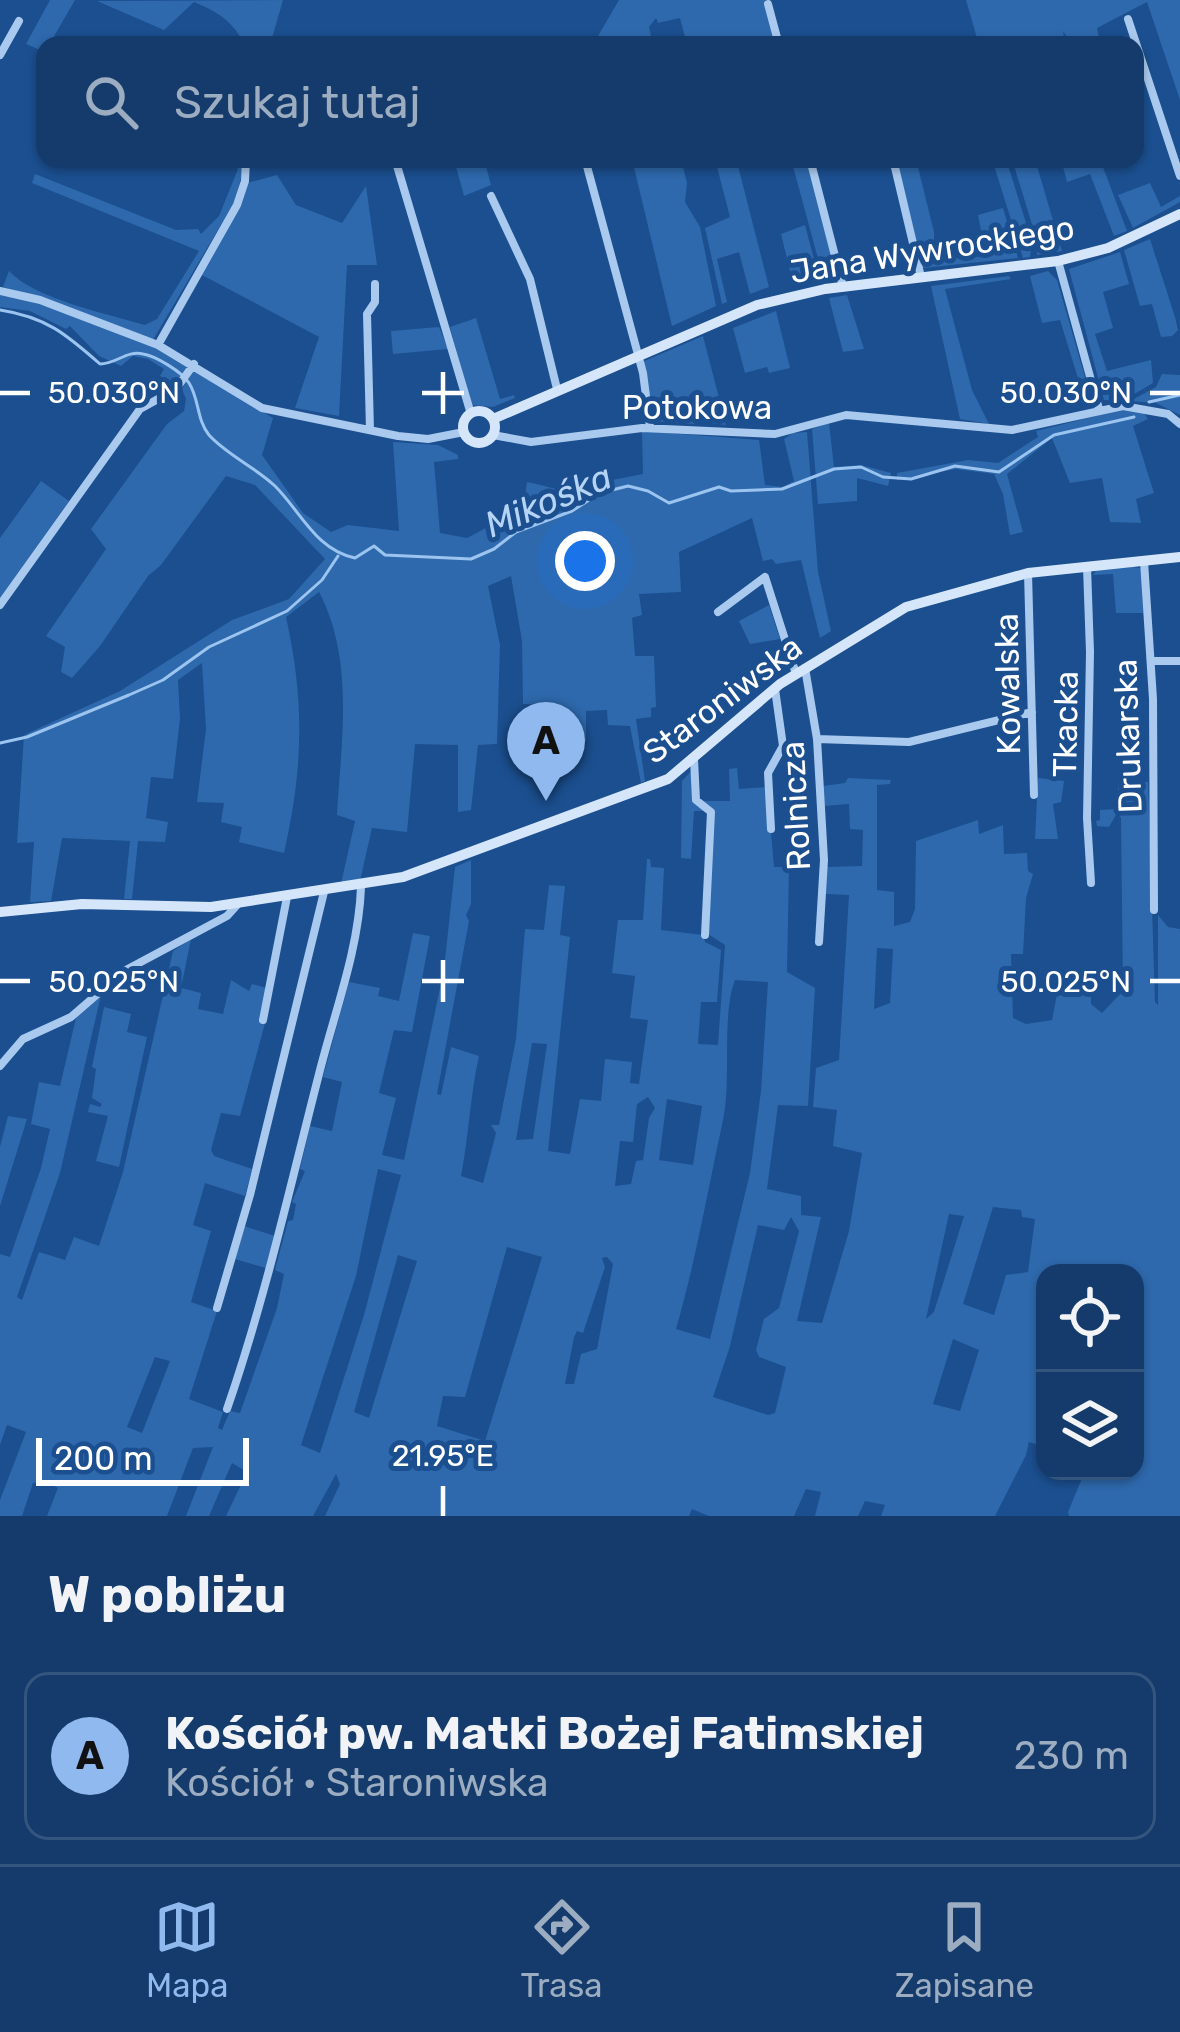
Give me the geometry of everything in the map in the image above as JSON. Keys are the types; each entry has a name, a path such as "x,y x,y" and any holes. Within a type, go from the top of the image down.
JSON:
{"street":[{"path":"768,4 777,36"},
{"path":"1128,19 1134,36"},
{"path":"0,55 19,21"},
{"path":"1144,67 1180,176"},
{"path":"158,344 237,205 244,168"},
{"path":"398,168 471,414"},
{"path":"587,168 638,354 650,428"},
{"path":"813,168 843,287"},
{"path":"895,168 921,278"},
{"path":"491,196 530,279 557,389"},
{"name":"Jana Wywrockiego","path":"493,419 757,305 843,287 1058,261 1108,248 1180,214"},
{"path":"1058,261 1099,409"},
{"path":"370,430 367,314 375,302 375,284"},
{"path":"0,291 40,300 158,344 262,408 428,439 464,432"},
{"path":"0,604 140,409 176,388 194,364"},
{"name":"Potokowa","path":"493,435 531,442 650,428 775,434 846,416 1012,430 1099,409 1147,409 1168,414 1180,424"},
{"path":"486,412 493,419 493,435 480,442 464,432 464,422 471,414 486,412"},
{"name":"Staroniwska","path":"4,912 82,904 211,907 361,887 415,873 656,784 694,759 775,688 906,607 1028,573 1180,557"},
{"name":"Drukarska","path":"1144,561 1151,661 1154,910"},
{"name":"Tkacka","path":"1087,566 1091,883"},
{"name":"Kowalska","path":"1028,573 1034,795"},
{"name":"Rolnicza","path":"718,612 765,578 801,671 817,739 824,860 819,942"},
{"path":"1151,661 1180,661"},
{"path":"771,829 768,773 783,746 775,688"},
{"path":"817,739 909,742 1031,712"},
{"path":"694,759 696,800 712,812 705,935"},
{"path":"227,1409 258,1321 287,1213 351,952 361,887"},
{"path":"217,1308 250,1195 324,892"},
{"path":"263,1020 287,898"},
{"path":"0,1066 23,1039 71,1017 124,971 212,925 237,904"},
{"path":"211,907 212,925"}],"shaded area":[{"path":"50,0 75,0 54,36 36,36 36,48 26,44"},
{"path":"283,0 273,36 239,36 224,18 194,2 164,30 97,1"},
{"path":"619,0 765,0 775,36 685,36 680,18 658,23 656,18 649,27 651,36 598,36"},
{"path":"966,0 1180,0 1180,100 1147,2 1097,28 1099,36 1066,36 1063,31 1064,36 976,36"},
{"path":"243,168 236,199 153,340 3,287 9,271 36,290 73,304 145,325 157,319 199,251 32,183 35,174 176,230 198,229 201,234 219,216 238,169"},
{"path":"456,168 486,168 491,185 464,196"},
{"path":"634,168 683,168 685,202 700,227 716,306 672,326"},
{"path":"717,168 739,168 769,287 750,294 739,252 717,259 727,302 722,304 705,228 730,217"},
{"path":"793,168 810,168 838,274 823,277"},
{"path":"898,168 918,168 934,232 934,260 986,256 978,215 1003,208 1018,258 923,268"},
{"path":"995,168 1009,168 1032,242 1030,257 1023,258"},
{"path":"1015,168 1038,168 1062,251 1037,255 1038,244"},
{"path":"1063,168 1103,168 1127,231 1114,236 1090,174 1067,182"},
{"path":"277,175 296,205 342,223 366,186 377,265 347,265 339,416 295,408 319,337 202,275 247,183"},
{"path":"1150,183 1161,207 1180,196 1180,202 1133,228 1118,195"},
{"path":"805,225 819,278 793,283 781,234"},
{"path":"1150,239 1178,330 1172,336 1161,337 1152,304 1140,306 1124,250"},
{"path":"1120,252 1129,284 1103,292 1113,328 1095,334 1107,371 1151,360 1153,383 1123,398 1104,400 1069,269"},
{"path":"1048,271 1057,280 1091,398 1086,404 1060,320 1042,323 1030,276"},
{"path":"1011,279 945,289 972,390 989,424 960,419 931,286"},
{"path":"0,294 122,332 189,366 177,385 160,376 164,369 148,359 133,356 121,366 99,356 70,326 66,329 30,311 0,307"},
{"path":"847,295 864,349 843,352 829,298"},
{"path":"776,311 790,368 745,373 733,328"},
{"path":"476,318 500,399 515,398 493,407 471,405 450,327"},
{"path":"439,327 448,349 393,354 391,331"},
{"path":"703,336 726,425 711,423 712,408 696,407 693,393 689,395 695,424 651,421 642,362"},
{"path":"193,370 273,418 262,455 303,513 331,532 348,525 399,531 393,442 438,445 458,455 458,459 434,462 440,533 467,538 523,508 527,482 590,493 614,487 612,480 643,474 642,431 759,440 765,485 783,487 794,481 784,439 807,432 818,572 831,631 820,638 801,560 763,561 752,518 679,552 681,592 639,594 642,615 632,618 635,656 654,656 656,707 651,708 651,717 636,719 645,781 641,783 630,726 608,725 607,710 586,711 586,741 562,742 561,705 523,704 522,641 511,576 488,586 500,645 497,744 478,745 471,810 458,812 458,745 415,744 407,832 372,828 360,881 341,884 355,821 337,815 342,673 319,592 286,617 299,735 284,853 239,842 242,827 221,822 224,803 197,802 206,729 202,663 178,680 180,719 173,779 151,777 146,818 168,822 165,842 138,841 132,899 124,899 130,841 62,838 51,901 30,902 34,842 17,843 24,735 120,691 232,620 289,599 325,559 255,485 226,476 100,646 72,678 61,672 65,647 46,636 106,549 91,529 167,424 184,411 182,389"},
{"path":"1162,374 1180,375 1180,415 1156,403 1130,401 1156,387"},
{"path":"1124,409 1144,413 1148,419 1133,426 1154,493 1136,499 1141,523 1110,522 1102,478 1070,483 1052,438 1007,474 1023,532 1010,535 1003,494 994,474 956,469 897,480 897,473 968,460 998,463 1038,437 1036,431"},
{"path":"829,423 834,467 861,465 891,473 888,486 857,478 857,501 818,504 812,429"},
{"path":"41,481 69,501 0,598 0,538"},
{"path":"1142,568 1143,613 1116,613 1113,574 1093,575 1097,569"},
{"path":"769,605 780,639 750,644 739,621"},
{"path":"737,768 739,789 767,787 774,867 789,867 787,972 815,988 808,1106 778,1105 767,1189 801,1196 801,1215 821,1217 797,1321 822,1323 849,1231 862,1153 833,1146 837,1110 813,1107 816,1068 839,1060 849,895 826,894 826,867 862,866 863,830 850,829 849,804 824,806 823,786 845,783 848,778 891,780 877,785 877,890 894,892 894,926 910,922 915,909 916,841 978,820 979,834 1003,825 1004,854 1027,853 1028,871 1033,874 1026,898 1023,954 1011,954 1013,1018 1026,1024 1052,1020 1057,994 1091,993 1091,1004 1102,1013 1123,991 1121,818 1117,813 1109,827 1097,826 1096,821 1100,810 1117,809 1119,782 1148,782 1158,1005 1158,915 1168,927 1180,929 1180,1516 1069,1516 1081,1480 1144,1480 1144,1264 1036,1264 1036,1444 1029,1442 995,1516 881,1516 885,1505 865,1501 858,1516 815,1516 821,1492 806,1489 794,1516 709,1516 692,1509 689,1516 325,1516 340,1484 336,1474 313,1516 226,1516 247,1472 232,1463 209,1516 186,1516 213,1447 193,1448 167,1516 47,1516 58,1488 45,1481 33,1483 22,1516 0,1516 0,1500 26,1432 7,1425 0,1445 0,1254 10,1257 50,1129 31,1124 39,1082 60,1086 76,1018 101,995 60,1173 17,1297 22,1300 39,1252 65,1260 74,1237 99,1246 123,1172 173,951 191,939 181,988 201,993 198,1009 223,1014 231,980 249,991 252,984 267,988 261,1020 265,1023 240,1116 221,1113 211,1150 214,1156 252,1169 245,1196 205,1183 193,1225 211,1231 191,1302 217,1311 189,1399 223,1412 218,1428 222,1430 230,1411 240,1413 277,1308 284,1274 275,1270 305,1171 300,1169 310,1126 332,1131 342,1082 323,1077 349,982 380,988 378,996 399,1001 413,933 430,936 412,1032 394,1030 379,1093 396,1098 382,1155 404,1160 444,969 455,867 471,860 469,921 437,1094 441,1095 451,1047 479,1056 461,1176 483,1183 496,1133 491,1125 499,1125 516,1039 525,929 544,930 549,885 565,886 560,935 570,937 548,1151 570,1154 580,1099 601,1101 605,1059 632,1062 630,1083 639,1084 648,1020 630,1018 635,976 612,973 618,920 643,920 647,859 651,867 664,868 661,930 703,935 705,942 721,950 717,1002 701,1002 698,1044 718,1045 725,945 708,934 714,811 703,801 730,801 729,769","holes":["877,948 893,949 890,1003 874,1009","735,980 768,982 750,1173 710,1339 676,1329 723,1120","532,1043 547,1044 533,1139 516,1140","648,1097 655,1108 643,1160 636,1161 631,1184 615,1186 620,1141 633,1142 637,1104","667,1099 702,1106 693,1165 659,1160","378,1169 401,1175 364,1315 320,1453 301,1445 356,1276","993,1207 1021,1210 1022,1217 1035,1219 1028,1272 1006,1275 994,1315 963,1304","949,1214 964,1216 934,1312 926,1319","791,1217 799,1231 779,1308 764,1319 756,1350 759,1357 786,1367 775,1413 768,1415 713,1397 758,1225 784,1230","507,1247 542,1257 485,1441 437,1426 443,1396 465,1397","398,1255 417,1261 369,1418 354,1412","607,1257 613,1264 597,1349 581,1354 574,1384 565,1384 574,1337 577,1331 583,1333 605,1267 602,1258","953,1339 979,1350 960,1411 933,1404","155,1357 170,1361 142,1433 127,1427"]},
{"path":"693,769 695,804 710,811 694,811 691,859 681,858 682,781"},
{"path":"1038,778 1064,781 1061,802 1053,804 1058,839 1035,839"},
{"path":"104,1007 131,1014 127,1032 147,1037 119,1167 96,1161 108,1116 88,1112 90,1104 102,1104 92,1098 96,1069 92,1067"},
{"path":"8,1116 27,1119 0,1206 0,1147"},
{"path":"244,1226 278,1237 269,1269 235,1259"}],"waterway":[{"name":"Mikośka","path":"0,310 54,328 100,364 137,353 175,370 192,389 209,435 275,486 319,539 355,558 374,546 385,555 471,559 516,532 572,511 600,493 628,486 669,503 719,487 731,491 782,489 834,469 861,467 883,477 911,479 955,466 999,472 1054,435 1134,417"},
{"name":"Mikośka","path":"1149,402 1180,395"},
{"path":"0,743 27,737 163,680 209,647 287,611 322,580 338,556"}],"place":[{"name":"Kościół pw. Matki Bożej Fatimskiej","path":"546,801"}]}
